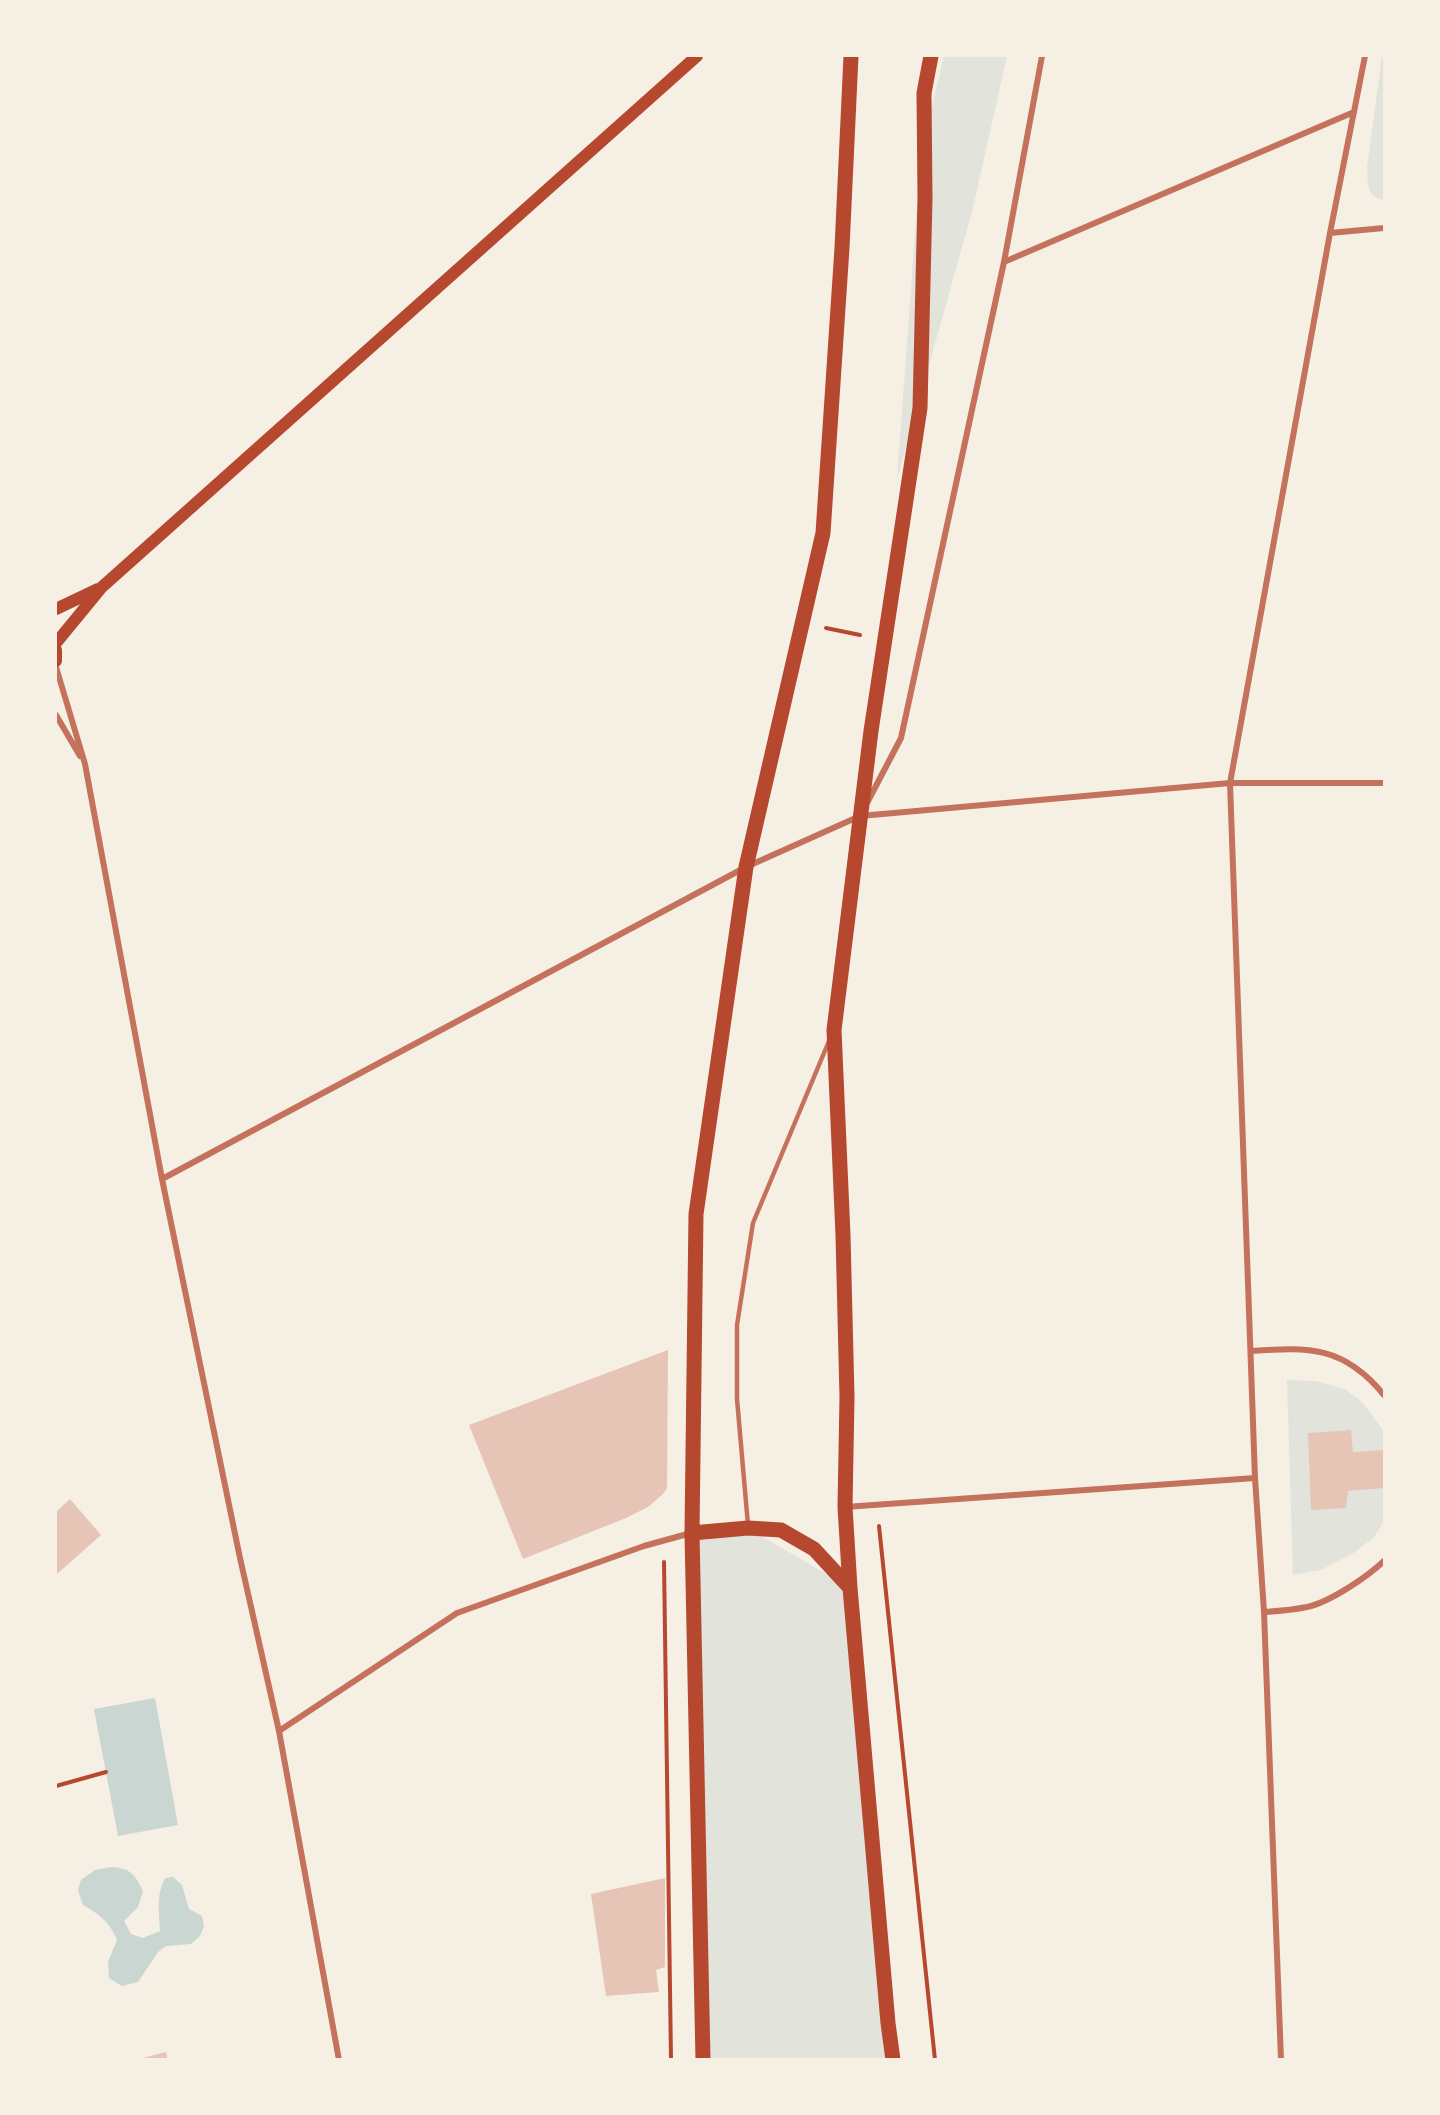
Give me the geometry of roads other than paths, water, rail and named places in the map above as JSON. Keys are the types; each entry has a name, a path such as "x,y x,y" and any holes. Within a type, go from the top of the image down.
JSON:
{"main road":[{"path":"56,643 102,587 698,56"},
{"path":"702,2060 692,1533 696,1214 746,867 823,533 842,248 851,56"},
{"path":"892,2060 850,1588 845,1507 847,1397 834,1030 860,816 920,408 926,198 924,93 930,56"},
{"path":"56,609 102,587"},
{"path":"56,650 56,661"},
{"path":"692,1533 748,1528 781,1530 814,1550 850,1588"}],"street":[{"path":"860,816 901,738 1004,262 1042,56"},
{"path":"1281,2060 1264,1612 1255,1478 1230,783 1330,233 1365,56"},
{"path":"1004,262 1354,112"},
{"path":"1330,233 1384,228"},
{"path":"56,667 85,764 162,1179 240,1558 279,1731 339,2060"},
{"path":"56,715 85,764"},
{"path":"162,1179 746,867 860,816 1230,783 1384,783"},
{"path":"1251,1351 1309,1349 1334,1355 1357,1367 1384,1395"},
{"path":"845,1507 1255,1478"},
{"path":"279,1731 457,1613 664,1540 692,1533"},
{"path":"1264,1612 1310,1607 1344,1591 1373,1572 1384,1561"}],"lane":[{"path":"748,1528 738,1398 737,1325 753,1223 834,1030"}]}
